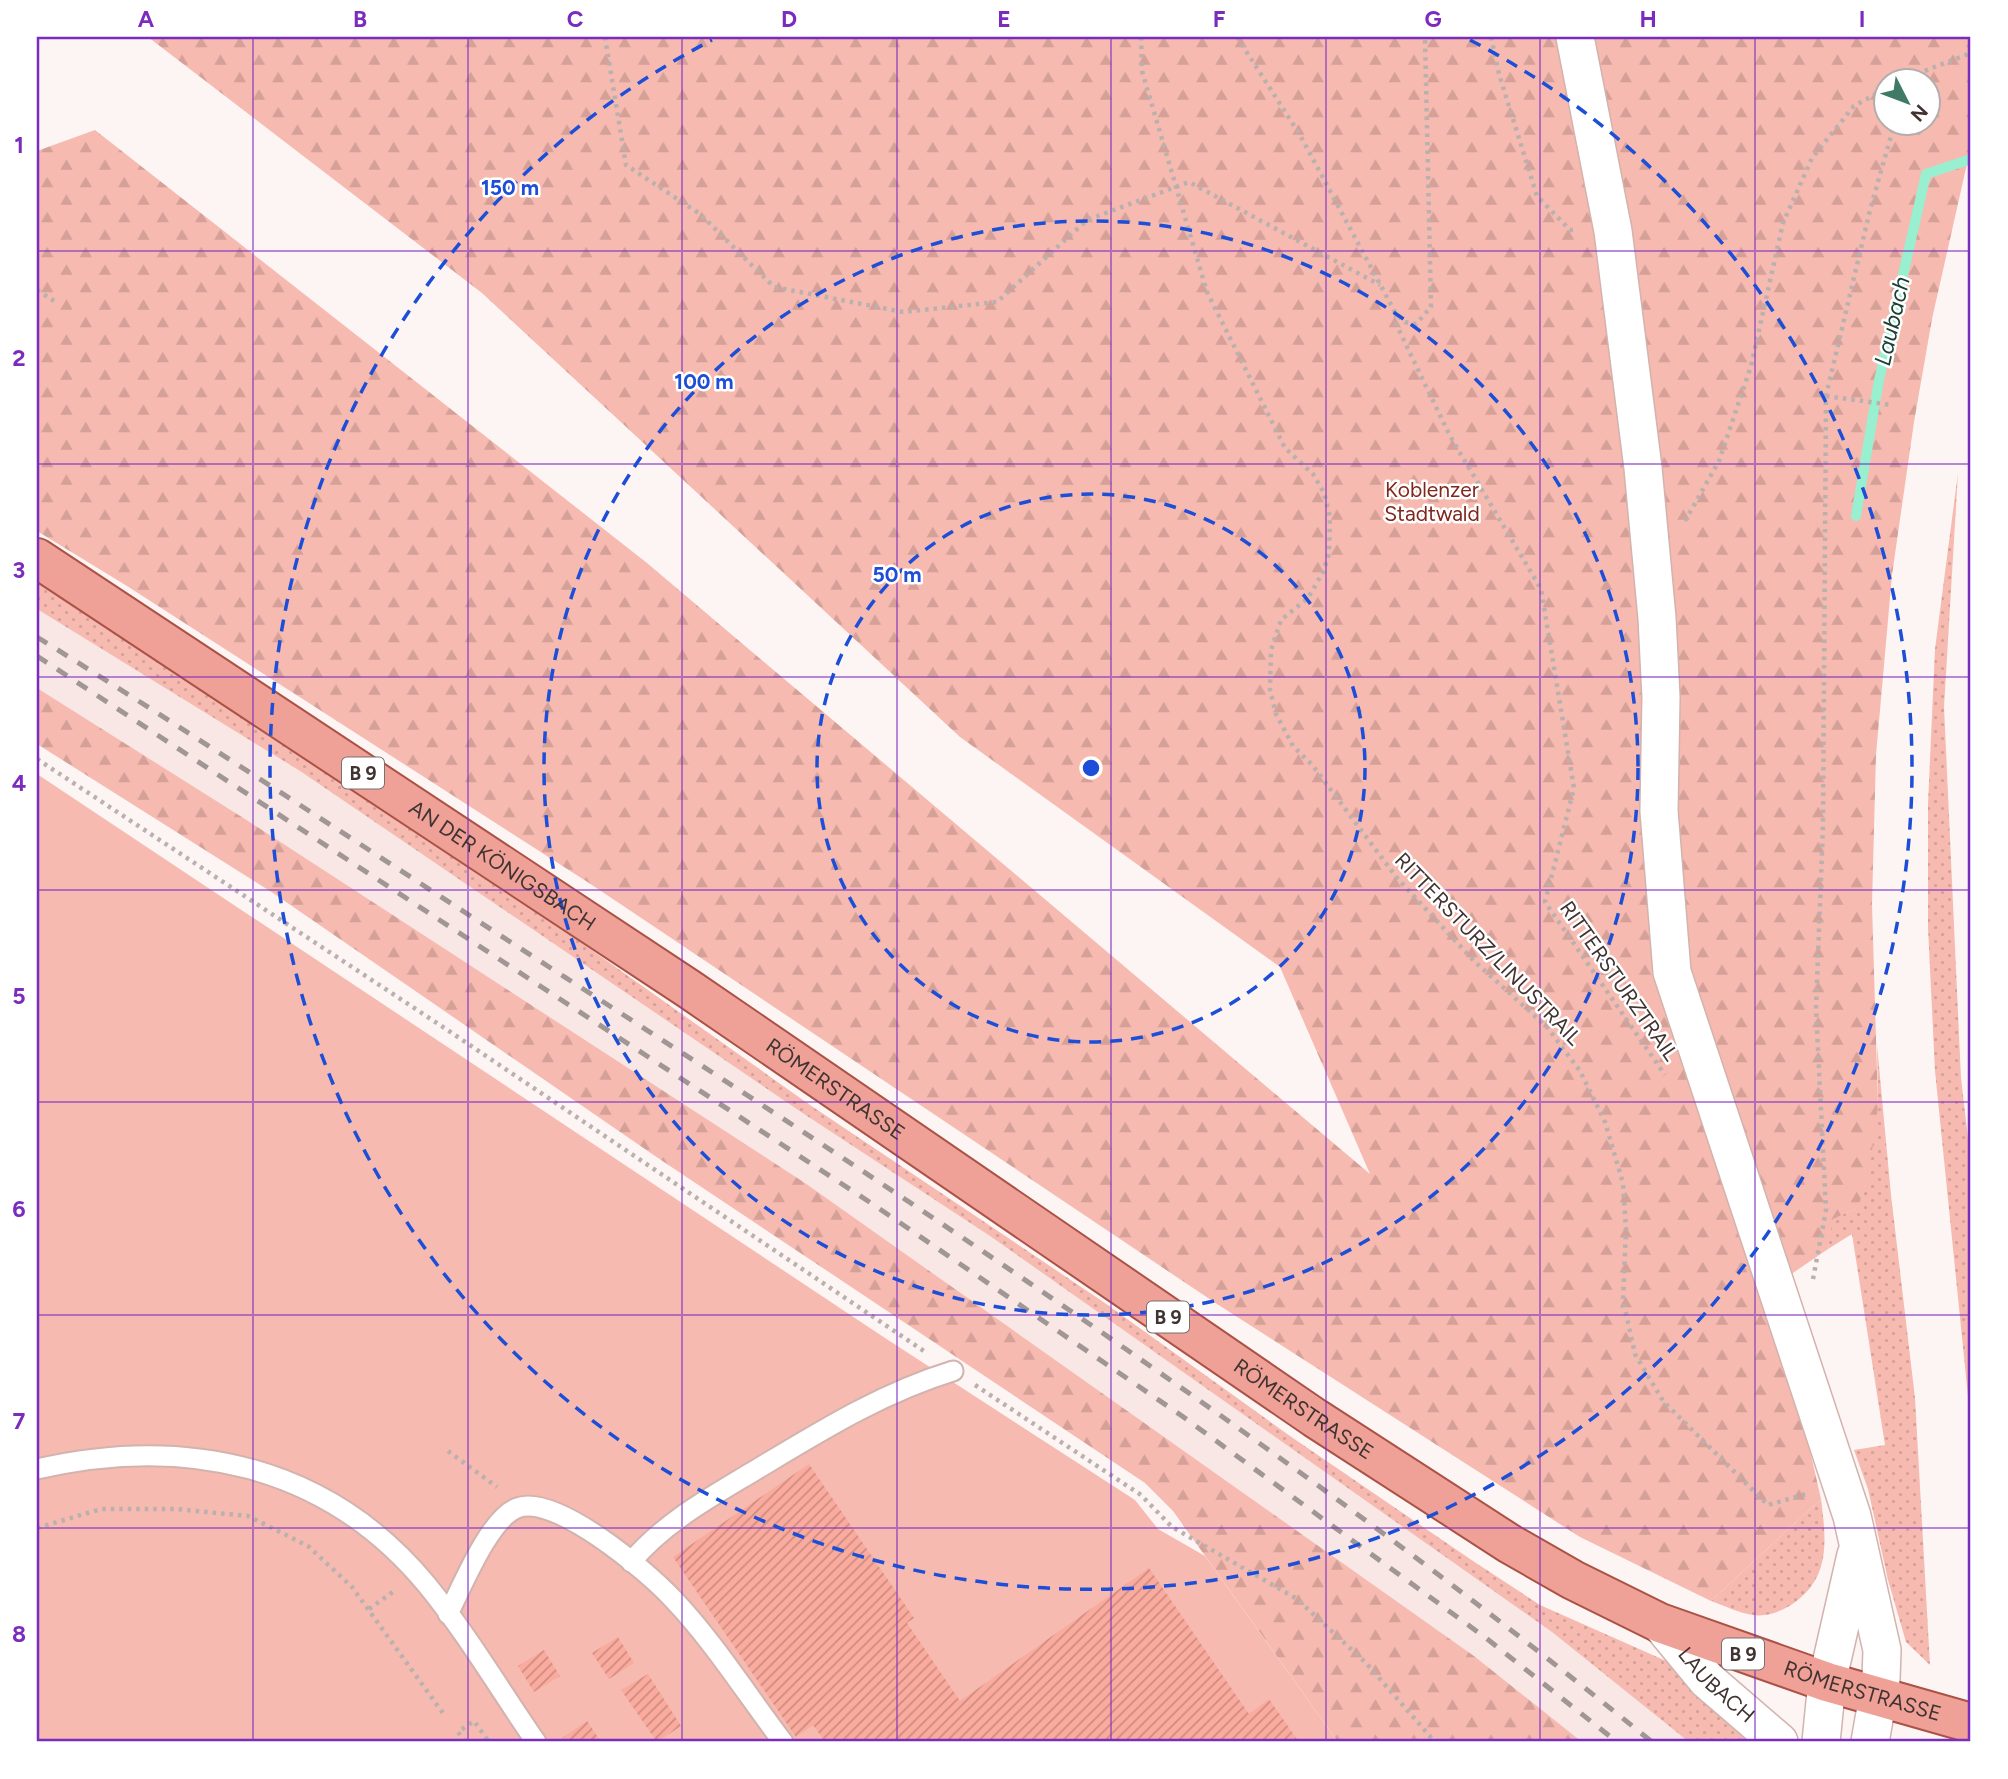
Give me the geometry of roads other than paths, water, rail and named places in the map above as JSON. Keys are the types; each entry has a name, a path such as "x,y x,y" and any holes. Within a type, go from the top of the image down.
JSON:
{"main road":[{"name":"AN DER KÖNIGSBACH","path":"37,558 689,989"},
{"name":"RÖMERSTRASSE","path":"689,989 1315,1418 1520,1550 1584,1586 1660,1623 1827,1682 1971,1723"}],"street":[{"path":"1575,37 1613,231 1654,576 1661,697 1659,811 1672,972 1826,1415 1880,1636 1883,1665 1870,1742"},
{"path":"1821,1742 1827,1682 1857,1547"},
{"name":"LAUBACH","path":"1660,1623 1701,1674 1779,1742"}],"lane":[{"path":"631,1562 675,1520 795,1446 883,1396 953,1371"},
{"path":"37,1469 111,1457 178,1455 208,1458 263,1470 318,1495 362,1523 415,1572 448,1614 536,1742"},
{"path":"448,1614 497,1524 518,1508 544,1508 582,1528 631,1562 686,1614 783,1742"}],"waterway":[{"name":"Laubach","path":"1856,516 1879,380 1926,174 1971,159"}],"railway":[{"path":"37,637 727,1082 1132,1353 1396,1543 1652,1742"},
{"path":"37,656 874,1205 1182,1416 1486,1638 1617,1742"}],"park label":[{"name":"Koblenzer Stadtwald","path":"1432,502"}]}
